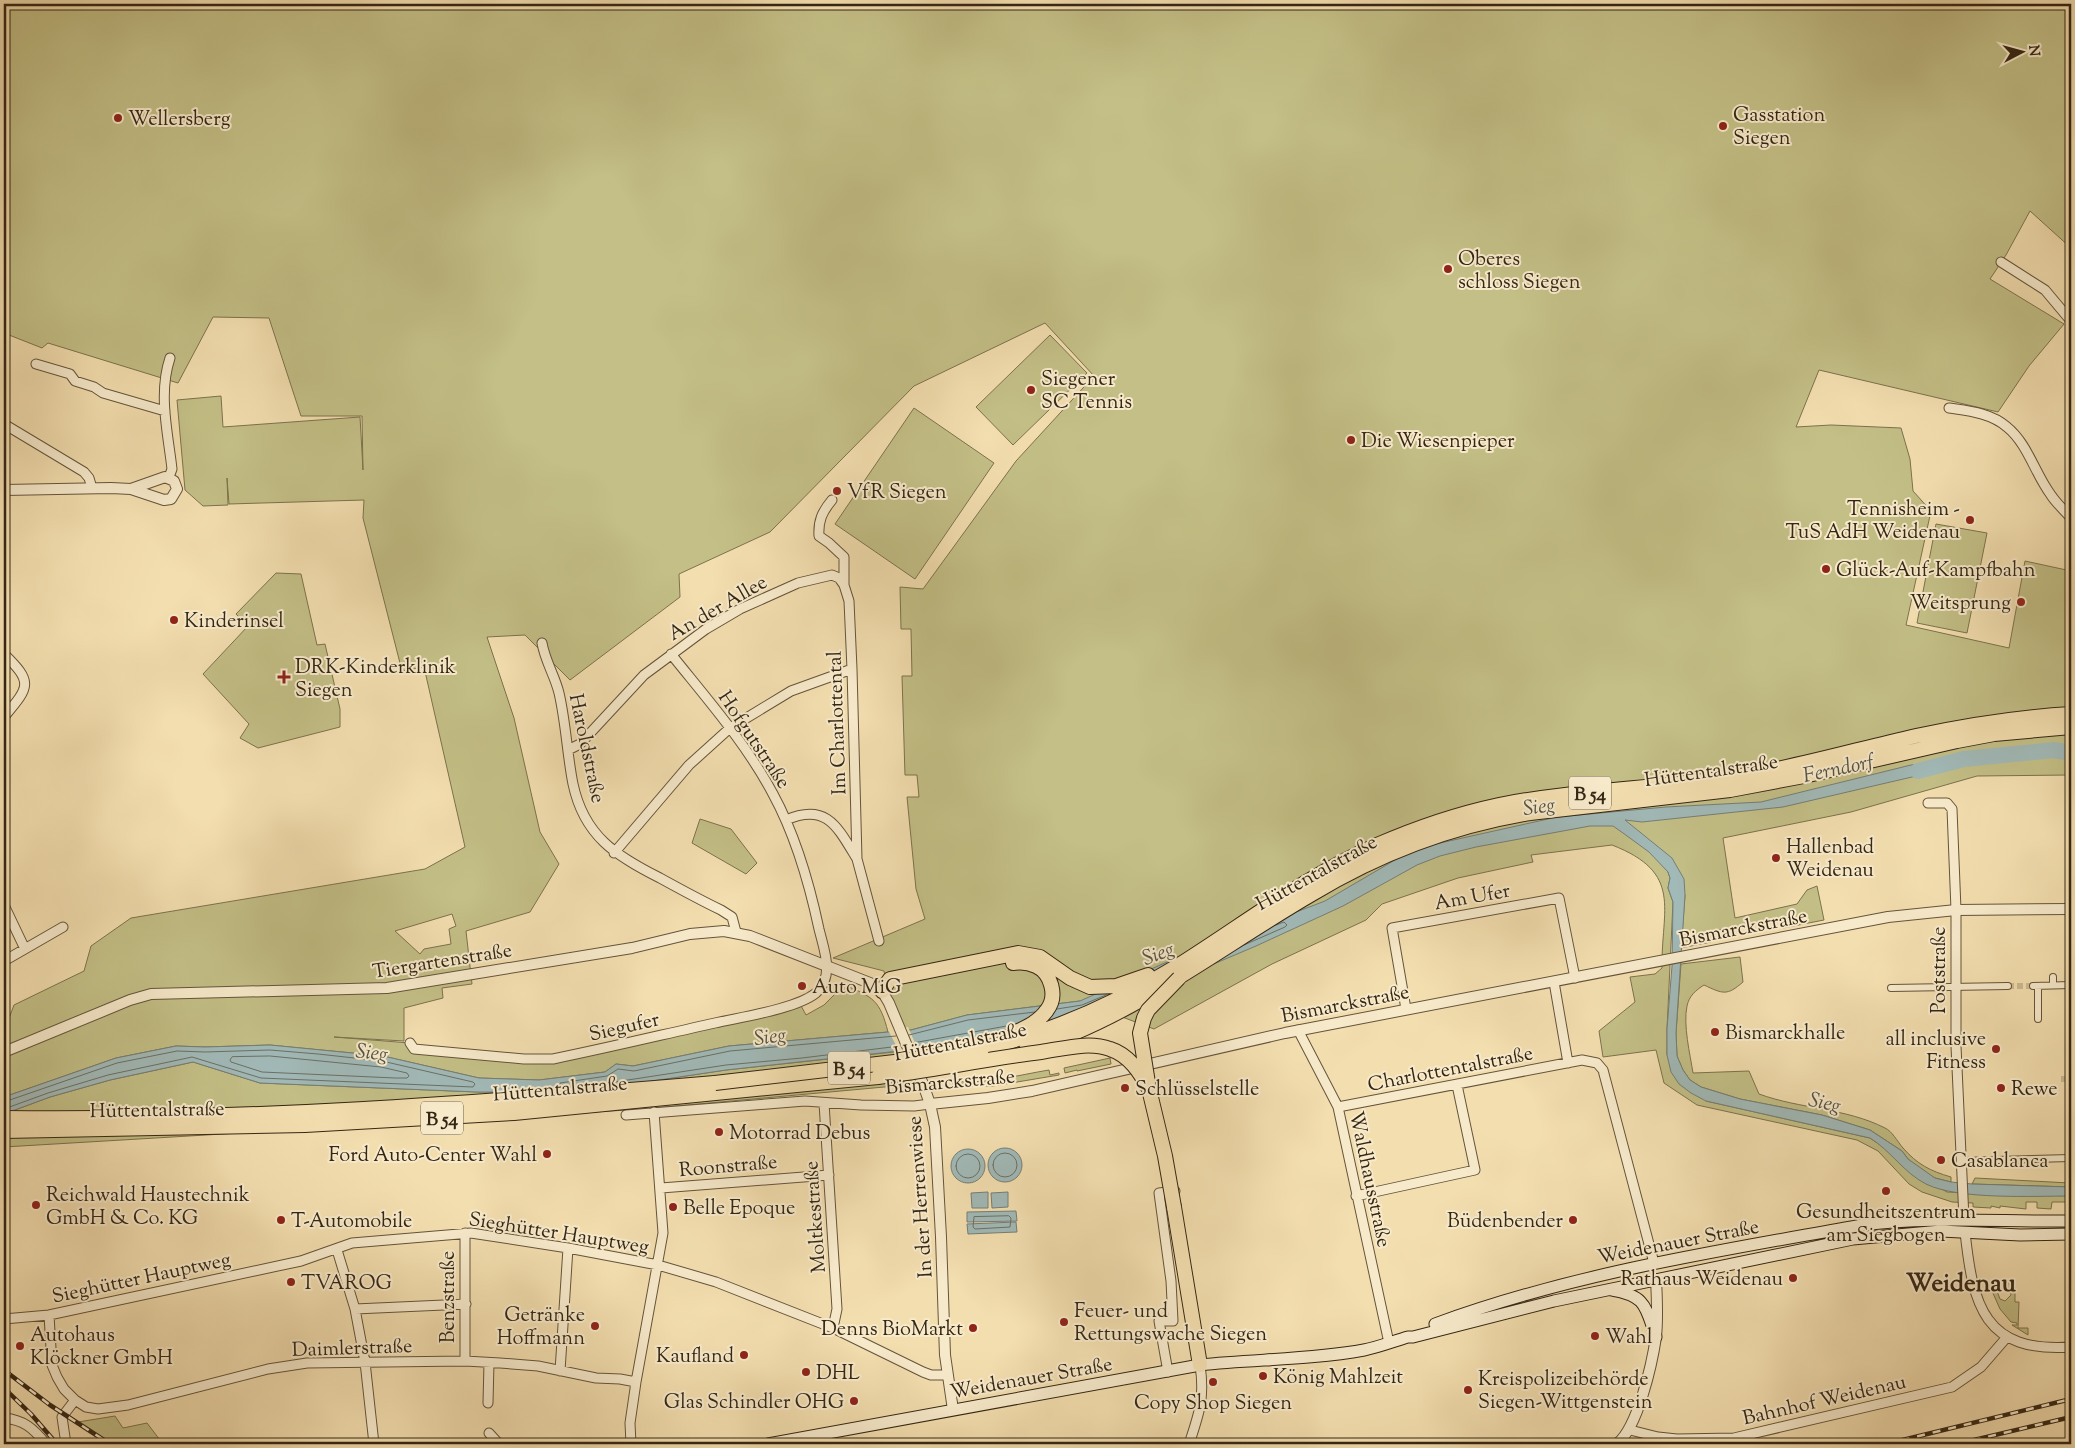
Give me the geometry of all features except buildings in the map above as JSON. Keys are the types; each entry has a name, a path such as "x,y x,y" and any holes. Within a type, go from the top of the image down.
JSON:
{"highway":[{"name":"Hüttentalstraße","path":"4,1131 296,1125 514,1113 878,1077 998,1058 1058,1040 1123,1010 1304,883 1346,860 1411,831 1452,817 1528,800 1694,783 1757,773 1955,728 1993,721 2071,714"},
{"name":"Hüttentalstraße","path":"4,1118 233,1115 443,1105 776,1077 982,1049 1035,1034 1092,1012 1178,972 1352,871 1416,842 1456,829 1530,813 1695,795 1759,785 1957,740 2036,729 2071,727"},
{"path":"2036,729 2071,733"},
{"path":"882,991 890,979 1018,953 1040,957 1054,975 1098,988 1116,986 1178,972"},
{"path":"1178,972 1148,1010 1141,1026 1140,1042 1165,1156 1200,1366"},
{"path":"982,1049 1028,1026 1046,1012 1049,1008 1054,975"},
{"path":"998,1058 1084,1046 1101,1046 1125,1057 1142,1076 1149,1089"}],"main road":[{"name":"Weidenauer Straße","path":"768,1444 1200,1366 1244,1360 1328,1356 1365,1350 1498,1310 1552,1288 1654,1263 1862,1225 1918,1219 1964,1218 2071,1221"},
{"path":"1964,1218 1965,1232"},
{"name":"Weidenauer Straße","path":"1498,1310 1853,1239 1905,1233 2071,1234"},
{"path":"1654,1263 1656,1279"},
{"path":"1552,1288 1554,1300"},
{"path":"1608,1289 1632,1294 1640,1300 1645,1307 1656,1337"}],"street":[{"path":"2001,262 2045,290 2071,321"},
{"path":"169,477 172,469 165,411 164,378 170,358"},
{"path":"36,364 70,374 74,381 94,387 103,393 165,411"},
{"path":"1949,408 1988,416 2007,427 2037,468 2051,495 2071,518"},
{"path":"4,424 84,472 89,478 92,488"},
{"path":"4,490 92,488 131,490 167,500 175,495 177,489 174,481 169,477 161,477 131,490"},
{"path":"832,500 822,511 818,526 819,536 844,557 844,585"},
{"name":"An der Allee","path":"568,750 580,744 644,675 706,629 740,609 798,583 832,575 839,578 844,585"},
{"name":"Im Charlottental","path":"844,585 849,601 857,859 879,941"},
{"name":"Haroldstraße","path":"542,643 544,655 559,692 578,802 591,829 614,853 626,861 732,917 736,932"},
{"path":"4,654 22,673 25,684 19,699 4,717"},
{"name":"Hofgutstraße","path":"671,654 730,728 760,771 786,820 806,875 828,968"},
{"path":"614,853 689,765 730,728 791,691 852,669"},
{"name":"Poststraße","path":"1928,803 1947,803 1952,809 1956,910 1955,986 1960,1166 1964,1218"},
{"name":"Im Charlottental","path":"786,820 797,815 819,814 833,822 857,859"},
{"name":"Am Ufer","path":"1406,1010 1392,928 1559,898 1575,978"},
{"path":"4,905 26,949"},
{"name":"Bismarckstraße","path":"626,1115 805,1101 914,1106 1004,1096 1298,1030 1888,917 1956,910 2071,908"},
{"path":"4,961 63,927"},
{"name":"Tiergartenstraße","path":"4,1052 130,1000 151,994 387,988 632,948 690,934 712,931 736,932 828,968 858,977 882,991"},
{"name":"Siegufer","path":"410,1042 414,1049 524,1060 553,1059 767,1012 800,1002 820,988 826,978 828,968"},
{"path":"2053,977 2053,985"},
{"path":"1554,982 1568,1063"},
{"path":"2038,1019 2035,986 2071,985"},
{"path":"1891,988 2008,986"},
{"name":"In der Herrenwiese","path":"882,991 894,1014 930,1104 937,1158 944,1355 953,1410"},
{"name":"Waldhausstraße","path":"1298,1030 1338,1107 1389,1343"},
{"name":"Charlottentalstraße","path":"1338,1107 1582,1060 1597,1063 1603,1070 1654,1263"},
{"path":"1148,1064 1178,1190 1159,1193 1173,1301 1172,1320 1159,1320 1168,1372"},
{"path":"1356,1196 1475,1170 1457,1084"},
{"name":"Moltkestraße","path":"824,1103 837,1309 832,1328"},
{"path":"630,1444 630,1423 636,1382 664,1234 654,1112"},
{"path":"2020,1152 2020,1159"},
{"path":"1960,1166 2020,1159 2071,1158"},
{"name":"Roonstraße","path":"661,1188 829,1175"},
{"path":"1965,1232 1976,1298 1989,1320 2007,1337 2019,1344 2031,1347 2071,1347"},
{"name":"Sieghütter Hauptweg","path":"4,1319 49,1315 301,1261 338,1250 352,1243 465,1233 568,1248 658,1265 716,1282 832,1328 923,1372 947,1375"},
{"name":"Benzstraße","path":"465,1233 465,1361"},
{"path":"560,1371 568,1248"},
{"path":"338,1250 355,1309 365,1362 374,1444"},
{"path":"1617,1444 1630,1430 1640,1406 1656,1337 1656,1279"},
{"path":"355,1309 466,1304"},
{"path":"49,1315 52,1365 64,1388 75,1400 62,1417 66,1444"},
{"name":"Bahnhof Weidenau","path":"1630,1430 1658,1437 1677,1439 1734,1438 1952,1387 1981,1367 2007,1337"},
{"path":"488,1404 489,1362"},
{"name":"Daimlerstraße","path":"75,1400 86,1407 106,1408 128,1405 268,1369 307,1363 489,1362 538,1366 596,1378 636,1382"},
{"path":"1189,1444 1201,1407 1203,1383 1200,1366"},
{"path":"4,1418 28,1424 46,1444"},
{"path":"489,1433 499,1444"}],"shaded area":[{"path":"4,4 2071,4 2071,248 2030,211 2006,255 1990,279 2064,324 2029,366 1998,412 1819,370 1796,427 1831,425 1901,428 1910,459 1913,491 1931,511 1906,625 2009,648 2025,561 2071,571 2071,775 1977,776 1851,812 1723,838 1735,918 1797,904 1807,890 1817,886 1824,920 1783,928 1782,921 1718,930 1711,942 1681,948 1685,895 1668,872 1670,878 1668,888 1673,902 1667,1055 1706,1101 1870,1138 1886,1149 1907,1170 1947,1192 2071,1196 2071,1202 2052,1202 2051,1209 2037,1208 2037,1202 2026,1202 2026,1209 2000,1206 2000,1208 1991,1206 1991,1208 1973,1207 1973,1203 1952,1202 1922,1192 1909,1184 1878,1151 1857,1140 1697,1105 1664,1083 1656,1050 1603,1057 1599,1031 1635,1002 1630,977 1655,974 1662,968 1665,911 1664,895 1659,881 1650,868 1635,856 1612,845 1531,855 1533,862 1458,878 1382,904 1366,920 1272,964 1154,1029 1080,1001 967,1015 911,1030 895,1032 884,971 833,958 925,919 916,889 907,797 919,797 917,775 905,775 902,676 912,676 911,629 901,629 900,587 923,589 1016,461 1094,376 1045,323 914,386 770,532 679,574 680,597 570,680 525,635 487,637 514,718 540,832 559,864 530,912 466,931 472,984 442,988 443,998 404,1008 404,1041 334,1037 410,1043 414,1049 538,1060 799,1002 806,1015 824,1005 844,985 874,1001 882,1013 888,1032 729,1046 633,1066 616,1064 605,1072 539,1080 479,1078 383,1056 270,1045 176,1046 116,1058 4,1097 4,1028 14,1005 84,971 91,946 131,918 425,869 465,847 424,667 402,671 363,518 364,500 229,504 227,478 228,505 203,506 185,490 177,400 221,396 223,427 360,417 363,470 362,416 301,416 269,318 213,317 178,383 48,343 42,348 4,333","holes":["452,914 456,926 449,929 451,944 424,949 420,954 395,931"]},
{"name":"Siegener SC Tennis","path":"1050,335 1087,373 1013,445 976,407"},
{"path":"914,408 994,463 915,579 835,524"},
{"path":"1936,524 1987,533 1967,633 1917,623"},
{"path":"276,573 301,574 317,645 325,644 340,709 340,727 258,748 240,738 249,724 203,674 248,626 236,614"},
{"path":"700,819 731,829 757,863 746,874 692,843"},
{"path":"1740,957 1743,982 1733,990 1725,992 1720,992 1704,985 1689,999 1686,1014 1686,1031 1693,1073 1749,1071 1759,1094 1870,1121 1888,1129 1913,1158 1930,1169 1951,1177 1951,1182 1935,1178 1921,1170 1902,1151 1870,1130 1822,1115 1740,1099 1701,1087 1690,1080 1677,1056 1676,1033 1681,964"},
{"path":"903,1051 917,1084 644,1109 4,1147 4,1114 50,1097 110,1080 193,1062 260,1083 477,1092 578,1092 726,1070"},
{"path":"1110,1058 1111,1064 1065,1073 1064,1068"},
{"path":"1049,1070 1050,1075 1059,1073 1059,1075 993,1086 953,1086 953,1081 989,1081"},
{"path":"1975,1178 2070,1183 2070,1187 1972,1184"},
{"path":"1989,1282 2009,1283 2010,1287 2015,1287 2015,1302 2019,1302 2018,1328 2028,1328 2028,1335 2012,1325 2017,1325 2017,1323 2011,1322 2000,1309 1992,1291 1997,1291 2000,1299 2005,1301 2011,1295 2010,1290 2006,1287 1991,1287"},
{"path":"115,1416 123,1428 147,1423 163,1444 113,1444 78,1422"}],"water":[{"path":"1938,763 1942,770 1783,807 1642,822 1625,820 1672,858 1684,879 1685,895 1676,1033 1677,1056 1690,1080 1701,1087 1740,1099 1822,1115 1870,1130 1902,1151 1908,1159 1935,1178 1972,1184 2071,1187 2071,1196 1976,1195 1940,1189 1918,1179 1870,1138 1706,1101 1679,1084 1671,1072 1667,1055 1672,966 1673,902 1668,888 1670,878 1668,872 1649,852 1613,826 1590,826 1476,847 1440,856 1417,865 1343,906 1256,946 1082,1020 998,1032 899,1051 726,1070 578,1092 477,1092 260,1083 193,1062 110,1080 50,1097 4,1114 4,1097 116,1058 176,1046 270,1045 383,1056 479,1078 539,1080 605,1072 616,1064 633,1066 729,1046 911,1030 967,1015 1080,1001 1178,957 1325,901 1400,857 1431,845 1557,817 1666,807 1761,802 1911,765"},
{"path":"1005,1148 1017,1153 1022,1165 1017,1177 1005,1182 993,1177 988,1165 993,1153"},
{"path":"968,1149 980,1154 985,1166 980,1178 968,1183 956,1178 951,1166 956,1154"},
{"path":"988,1192 988,1208 972,1208 971,1193"},
{"path":"1008,1192 1008,1207 992,1208 991,1193"},
{"path":"1016,1211 1017,1221 967,1222 967,1212"},
{"path":"1016,1222 1017,1232 968,1234 967,1224"}],"pier":[{"path":"908,1027 918,1050 900,1053 888,1030"}],"waterway":[{"name":"Ferndorf","path":"1918,771 1964,759 2054,750 2071,753"}],"tunnel":[{"path":"2008,986 2033,986"},
{"path":"2061,1079 2071,1079"}],"railway":[{"path":"4,1370 50,1405 110,1444"},
{"path":"4,1388 31,1414 57,1444"},
{"path":"1886,1444 2071,1399"},
{"path":"1957,1444 2071,1417"}],"place":[{"name":"Wellersberg","path":"118,118"},
{"name":"Gasstation Siegen","path":"1723,126"},
{"name":"Oberes schloss Siegen","path":"1448,269"},
{"name":"Siegener SC Tennis","path":"1031,390"},
{"name":"Die Wiesenpieper","path":"1351,440"},
{"name":"VfR Siegen","path":"837,491"},
{"name":"Tennisheim - TuS AdH Weidenau","path":"1970,520"},
{"name":"Glück-Auf-Kampfbahn","path":"1826,569"},
{"name":"Weitsprung","path":"2021,602"},
{"name":"Kinderinsel","path":"174,620"},
{"name":"DRK-Kinderklinik Siegen","path":"284,677"},
{"name":"Hallenbad Weidenau","path":"1776,858"},
{"name":"Auto MiG","path":"802,986"},
{"name":"Bismarckhalle","path":"1715,1032"},
{"name":"all inclusive Fitness","path":"1996,1049"},
{"name":"Schlüsselstelle","path":"1125,1088"},
{"name":"Rewe","path":"2001,1088"},
{"name":"Motorrad Debus","path":"719,1132"},
{"name":"Ford Auto-Center Wahl","path":"547,1154"},
{"name":"Casablanca","path":"1941,1160"},
{"name":"Gesundheitszentrum am Siegbogen","path":"1886,1191"},
{"name":"Reichwald Haustechnik GmbH & Co. KG","path":"36,1205"},
{"name":"Belle Epoque","path":"673,1207"},
{"name":"T-Automobile","path":"281,1220"},
{"name":"Büdenbender","path":"1573,1220"},
{"name":"Rathaus Weidenau","path":"1793,1278"},
{"name":"TVAROG","path":"291,1282"},
{"name":"Feuer- und Rettungswache Siegen","path":"1064,1322"},
{"name":"Getränke Hoffmann","path":"595,1326"},
{"name":"Denns BioMarkt","path":"973,1328"},
{"name":"Wahl","path":"1595,1336"},
{"name":"Autohaus Klöckner GmbH","path":"20,1346"},
{"name":"Kaufland","path":"744,1355"},
{"name":"DHL","path":"806,1372"},
{"name":"König Mahlzeit","path":"1263,1376"},
{"name":"Copy Shop Siegen","path":"1213,1382"},
{"name":"Kreispolizeibehörde Siegen-Wittgenstein","path":"1468,1390"},
{"name":"Glas Schindler OHG","path":"854,1401"}],"district":[{"name":"Weidenau","path":"1961,1282"}],"water label":[{"name":"Sieg","path":"1539,806"},
{"name":"Sieg","path":"1158,953"},
{"name":"Sieg","path":"770,1036"},
{"name":"Sieg","path":"372,1052"},
{"name":"Sieg","path":"1825,1102"}]}
